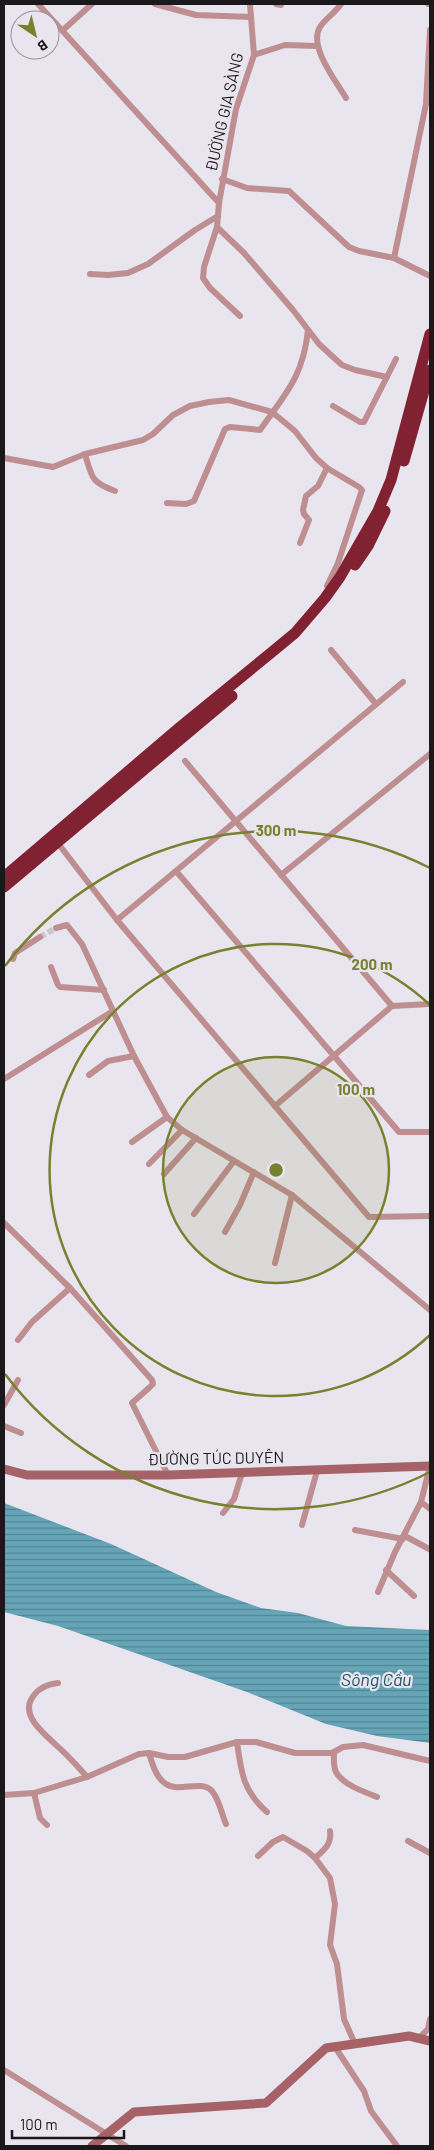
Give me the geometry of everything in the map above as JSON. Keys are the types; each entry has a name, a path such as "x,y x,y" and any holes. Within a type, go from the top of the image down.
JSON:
{"highway":[{"path":"4,887 54,838 114,785 295,633 325,598 340,577 378,511 391,480 430,334"},
{"path":"4,877 54,838 122,790 185,734 278,658 326,608 368,546 389,502 413,434 430,370"}],"street":[{"path":"38,4 218,203"},
{"path":"63,30 92,4"},
{"path":"155,4 196,15 251,17"},
{"name":"ĐƯỜNG GIA SÀNG","path":"240,316 210,288 203,278 204,267 216,227 222,179 236,109 254,55 250,4"},
{"path":"341,4 320,27 316,36 317,46 346,98"},
{"path":"394,258 426,104 430,30"},
{"path":"254,55 285,45 317,46"},
{"path":"222,179 247,188 289,191 349,247 359,251 394,258 430,276"},
{"path":"90,274 128,273 148,264 218,216"},
{"path":"216,227 244,253 319,344 342,365 387,377"},
{"path":"167,503 186,504 194,501 225,429 230,427 260,430 300,370 306,352 308,330"},
{"path":"333,406 360,422 364,422 396,359"},
{"path":"4,458 53,467 86,454 144,440 173,415 190,406 209,402 229,400 272,412 295,431 316,458 327,468 349,480 362,490 338,563 327,586"},
{"path":"86,454 94,480 100,485 115,491"},
{"path":"300,544 309,520 303,510 306,496 318,486 327,468"},
{"path":"331,650 376,704"},
{"path":"117,920 403,682"},
{"path":"281,875 430,754"},
{"path":"185,762 392,1006"},
{"path":"54,838 117,920 369,1217 430,1216"},
{"path":"176,871 399,1132 430,1132"},
{"path":"56,928 67,925 80,940 134,1056 167,1117 182,1130 292,1195 430,1310"},
{"path":"13,959 15,953 40,937"},
{"path":"51,967 60,987 104,990"},
{"path":"275,1106 392,1006 430,1004"},
{"path":"4,1079 113,1011"},
{"path":"89,1075 105,1062 134,1056"},
{"path":"132,1142 167,1117"},
{"path":"149,1164 182,1130"},
{"path":"164,1174 196,1138"},
{"path":"194,1214 234,1161"},
{"path":"225,1232 240,1205 254,1172"},
{"path":"275,1263 292,1195"},
{"path":"4,1223 70,1288 152,1380 153,1384 132,1403 168,1475"},
{"path":"18,1340 32,1322 70,1288"},
{"path":"4,1405 18,1380"},
{"path":"4,1426 21,1433"},
{"path":"378,1592 386,1570 421,1502 430,1466"},
{"name":"ĐƯỜNG TÚC DUYÊN","path":"4,1469 27,1474 168,1475 430,1466"},
{"path":"302,1524 317,1471"},
{"path":"222,1513 234,1499 242,1473"},
{"path":"421,1502 430,1510"},
{"path":"355,1530 404,1537 429,1549"},
{"path":"386,1570 414,1596"},
{"path":"58,1683 49,1684 36,1692 29,1703 28,1709 36,1727 87,1776"},
{"path":"237,1742 245,1786 250,1795 267,1812"},
{"path":"4,1795 34,1793 87,1776 139,1754 148,1753 168,1757 185,1757 237,1742 256,1742 295,1753 334,1752 343,1748 363,1746 430,1761"},
{"path":"334,1752 334,1766 338,1775 363,1791 377,1797"},
{"path":"148,1753 158,1776 165,1784 172,1787 204,1787 213,1792 226,1824"},
{"path":"34,1793 40,1818 47,1825"},
{"path":"315,1858 328,1846 330,1831"},
{"path":"258,1856 278,1838 283,1837 307,1851 315,1858 330,1878 335,1904 330,1945 337,1964 344,2019 355,2044"},
{"path":"408,1841 430,1853"},
{"path":"418,2038 428,2029 430,2019"},
{"path":"92,2146 134,2112 266,2103 326,2048 409,2036 430,2041"},
{"path":"335,2047 364,2091 371,2112 397,2146"},
{"path":"4,2070 126,2146"}],"water":[{"name":"Sông Cầu","path":"4,1503 111,1544 216,1592 261,1608 298,1613 346,1626 430,1630 430,1743 377,1736 326,1724 247,1692 58,1626 4,1612"}],"tunnel":[{"path":"40,937 56,928"}]}
